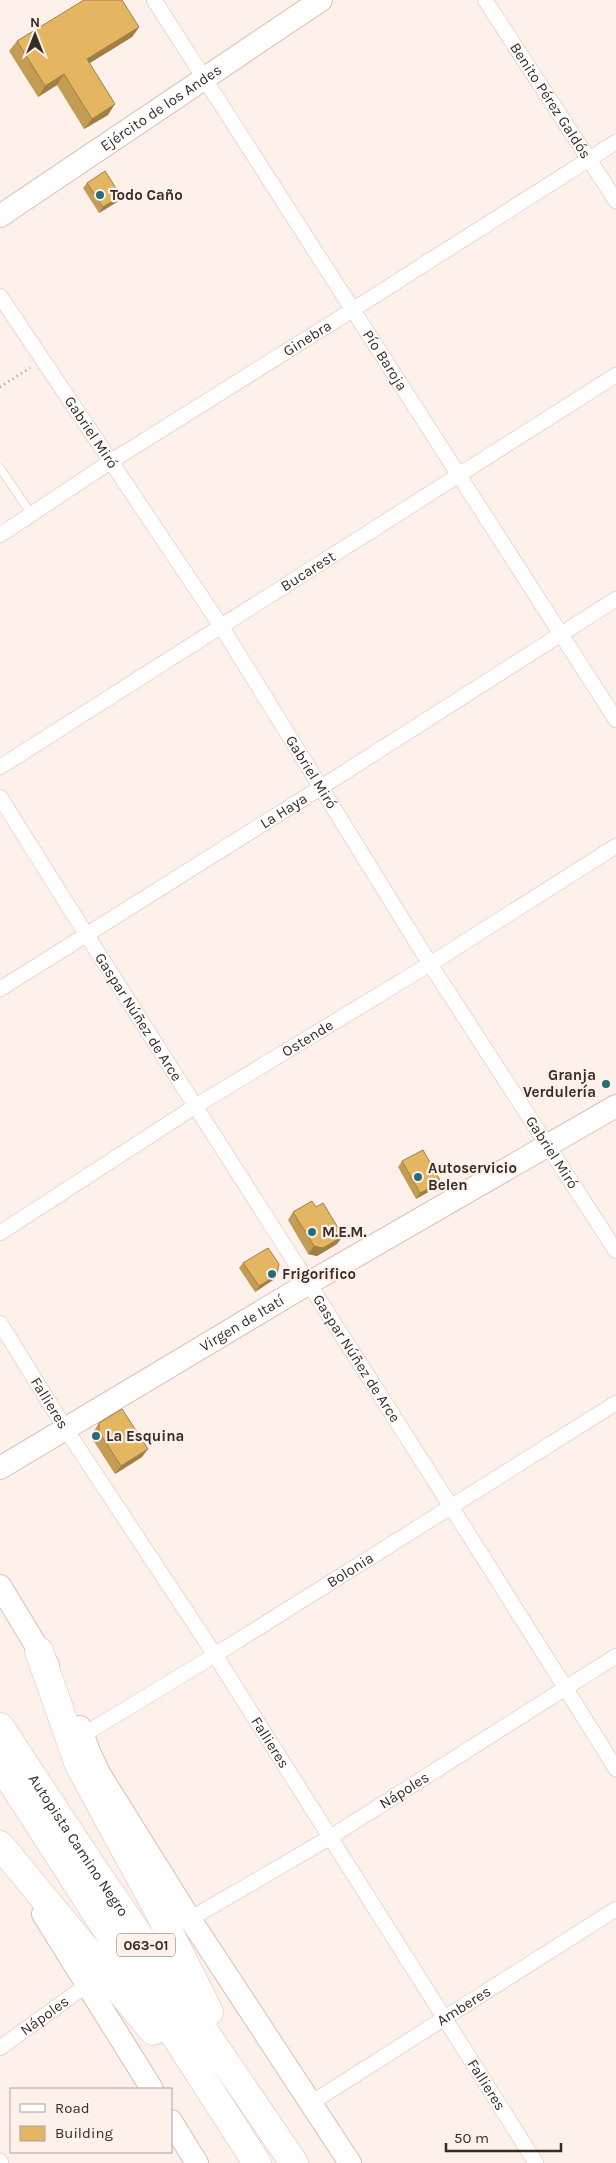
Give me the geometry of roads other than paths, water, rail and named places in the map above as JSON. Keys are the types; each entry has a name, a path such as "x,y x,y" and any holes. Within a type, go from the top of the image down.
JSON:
{"highway":[{"path":"40,1651 79,1765 159,1912 257,2107"},
{"name":"Autopista Camino Negro","path":"0,1727 91,1865 294,2163"},
{"name":"Autopista Camino Negro","path":"0,1764 257,2163"},
{"path":"0,1845 231,2125"}],"street":[{"name":"Pío Baroja","path":"154,0 206,78 616,720"},
{"name":"Ejército de los Andes","path":"0,216 321,0"},
{"name":"Benito Pérez Galdós","path":"485,0 616,201"},
{"name":"Ginebra","path":"0,535 110,462 616,142"},
{"name":"Gabriel Miró","path":"0,296 221,626 430,964 549,1144 616,1251"},
{"name":"Bucarest","path":"0,767 616,375"},
{"name":"La Haya","path":"0,989 616,599"},
{"name":"Gaspar Núñez de Arce","path":"0,798 194,1107 309,1283 616,1769"},
{"name":"Ostende","path":"0,1233 194,1107 430,964 616,846"},
{"name":"Virgen de Itatí","path":"0,1468 309,1283 616,1106"},
{"name":"Fallieres","path":"0,1323 65,1428 215,1655 536,2163"},
{"name":"Bolonia","path":"83,1735 215,1655 616,1403"},
{"path":"0,1586 70,1699 100,1775 190,1920 350,2163"},
{"name":"Nápoles","path":"190,1920 329,1838 616,1656"},
{"path":"0,1845 151,2088"},
{"name":"Amberes","path":"311,2103 616,1909"},
{"name":"Nápoles","path":"0,2048 88,1984"},
{"path":"172,2123 197,2163"}],"lane":[{"path":"0,468 32,515"}],"place":[{"name":"Todo Caño","path":"100,195"},
{"name":"Granja Verdulería","path":"606,1084"},
{"name":"Autoservicio Belen","path":"418,1177"},
{"name":"M.E.M.","path":"312,1232"},
{"name":"Frigorifico","path":"272,1274"},
{"name":"La Esquina","path":"96,1436"}]}
